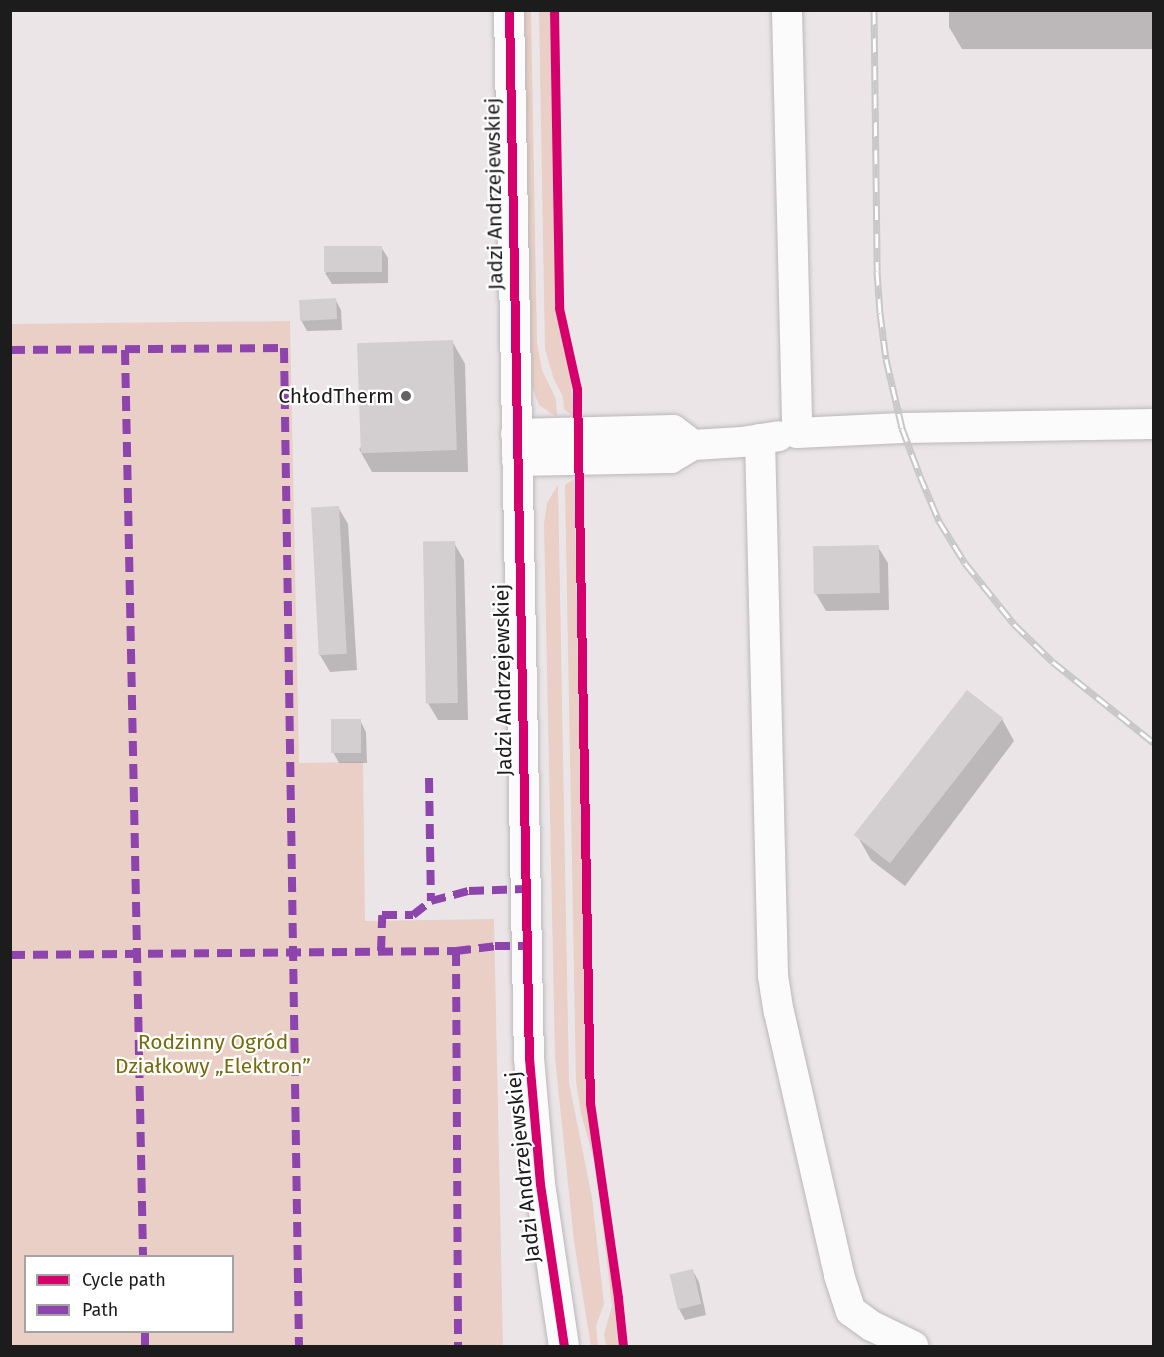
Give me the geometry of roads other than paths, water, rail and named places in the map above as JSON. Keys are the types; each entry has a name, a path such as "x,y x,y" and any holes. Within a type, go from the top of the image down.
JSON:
{"street":[{"name":"Jadzi Andrzejewskiej","path":"509,10 529,1058 540,1184 564,1347"},
{"path":"787,10 797,433"},
{"path":"516,447 671,458 693,445 797,433 902,428 1154,424"},
{"path":"759,439 773,976 778,1012 839,1275 851,1311 872,1326 913,1347"}],"railway":[{"path":"874,10 877,271 880,313 886,359 902,428 920,476 939,521 965,563 1014,624 1053,662 1154,743"}],"place":[{"name":"ChłodTherm","path":"406,396"}],"park label":[{"name":"Rodzinny Ogród Działkowy „Elektron”","path":"213,1054"}]}
